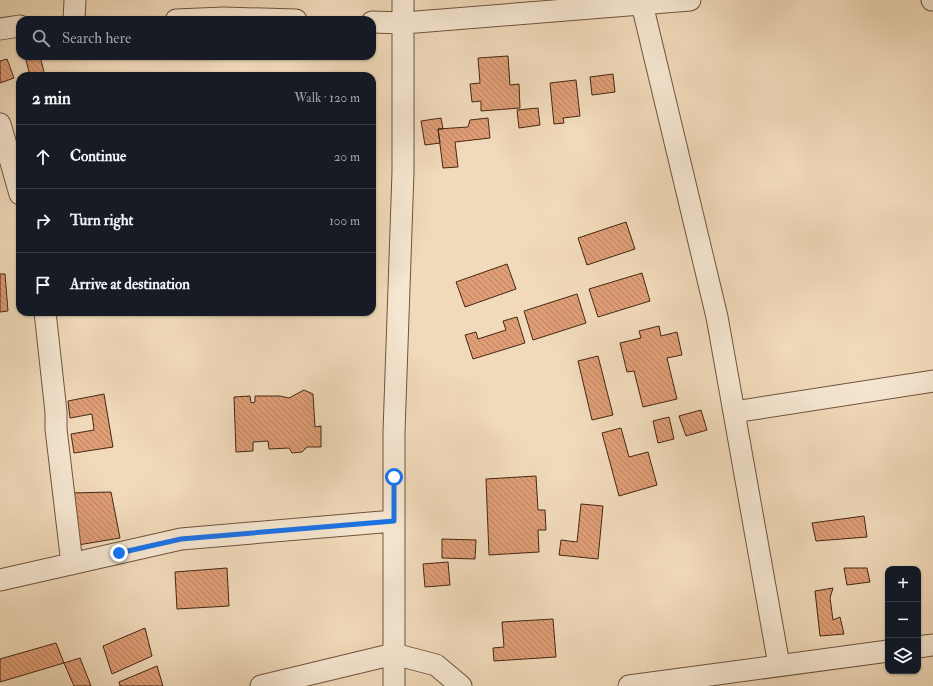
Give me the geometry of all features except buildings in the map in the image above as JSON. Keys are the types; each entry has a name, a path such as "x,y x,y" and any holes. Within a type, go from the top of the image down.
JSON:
{"street":[{"path":"74,16 75,0"},
{"path":"394,686 394,432 403,172 403,0"},
{"path":"376,22 404,23 690,0"},
{"path":"642,4 717,317 780,664"},
{"path":"0,29 16,27"},
{"path":"0,124 16,180"},
{"path":"45,316 56,412 56,429 72,564"},
{"path":"734,412 933,381"},
{"path":"0,580 181,539 394,521"},
{"path":"921,647 933,646"},
{"path":"630,686 780,664 885,651"},
{"path":"261,686 394,654 436,665 461,686"}],"route":[{"path":"119,553 181,539 394,521 394,477"}]}
